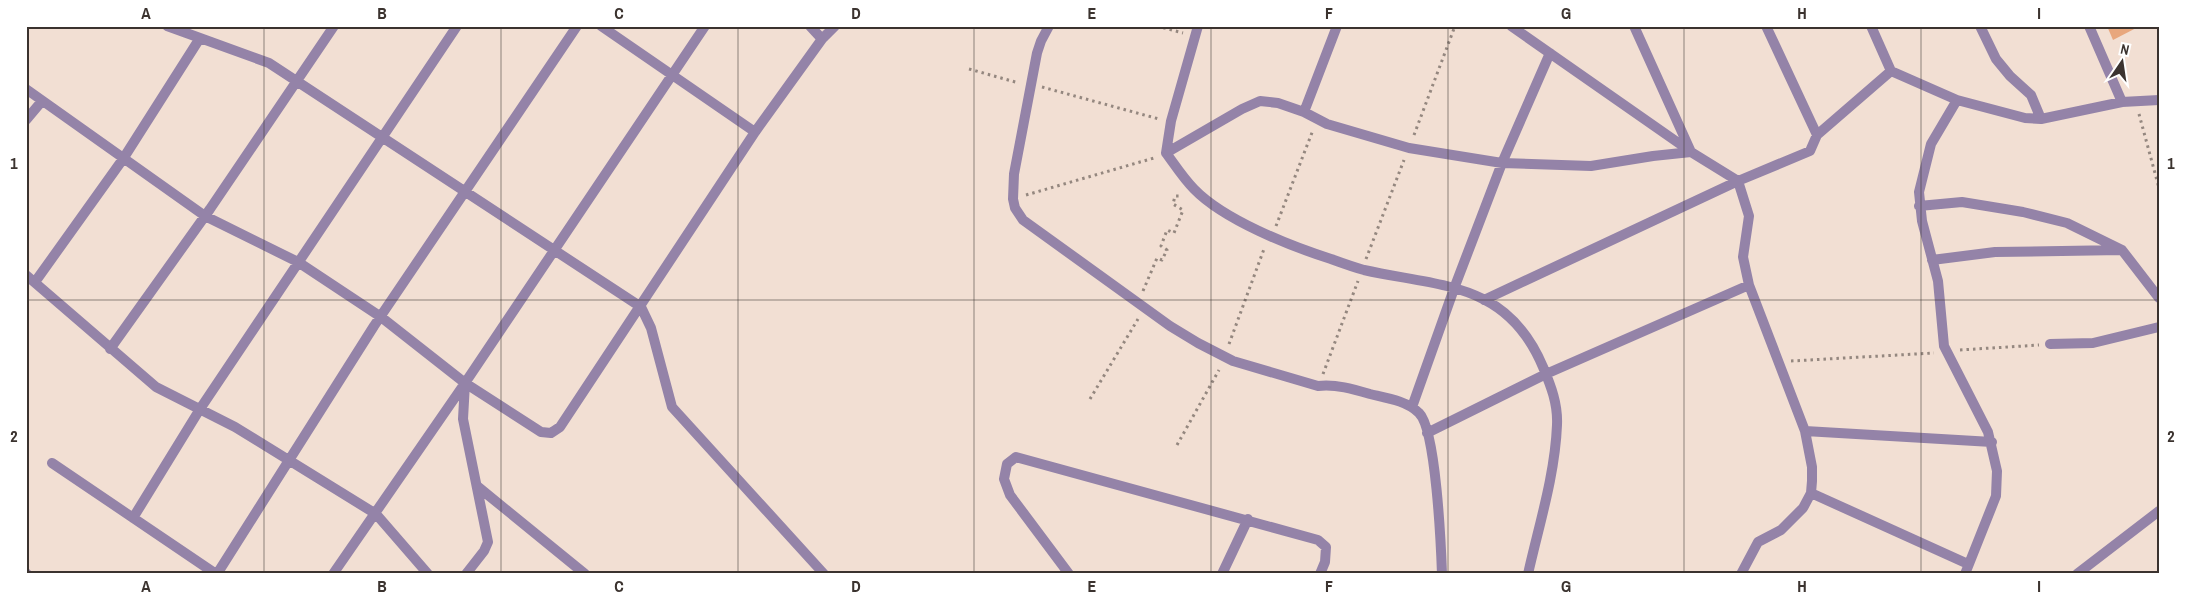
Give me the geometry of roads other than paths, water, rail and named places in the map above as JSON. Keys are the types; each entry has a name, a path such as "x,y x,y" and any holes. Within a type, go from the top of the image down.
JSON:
{"street":[{"path":"167,26 269,63 383,136 640,307 651,328 672,407 824,574"},
{"path":"110,349 205,216 334,26"},
{"path":"134,518 200,409 457,26"},
{"path":"52,463 217,574 381,317 577,26"},
{"path":"602,26 755,132"},
{"path":"333,574 466,382 706,26"},
{"path":"810,26 822,38"},
{"path":"26,90 205,216 298,262 381,317 466,382 541,432 551,433 560,427 755,132 822,38 835,26"},
{"path":"1048,26 1037,53 1014,174 1013,199 1015,208 1023,220 1170,326 1198,344 1233,361 1318,386 1331,384 1406,403 1421,414 1427,433 1436,483 1442,574"},
{"path":"1198,26 1171,121 1166,153 1195,190 1230,216 1272,237 1363,269 1454,286 1484,300 1505,313 1520,329 1538,355 1556,399 1557,425 1552,470 1528,574"},
{"path":"1304,112 1337,26"},
{"path":"1511,26 1691,152 1738,181 1750,216 1743,257 1749,285 1804,431 1812,467 1811,493 1803,508 1781,530 1758,542 1741,574"},
{"path":"1634,26 1691,152"},
{"path":"1766,26 1817,135"},
{"path":"1871,26 1891,71 1957,100 2025,118 2041,119 2122,102 2159,100"},
{"path":"1980,26 1996,59 2010,76 2031,95 2041,119"},
{"path":"2089,26 2122,102"},
{"path":"200,38 123,159 31,279 110,349 156,386 289,460 376,514 428,574"},
{"path":"1412,407 1454,286 1502,163 1550,53"},
{"path":"1484,300 1738,181 1810,151 1817,135 1891,71"},
{"path":"26,120 42,100"},
{"path":"1811,493 1966,569 1996,496 1997,471 1992,442 1984,421 1944,346 1940,298 1919,206 1920,180 1931,144 1957,100"},
{"path":"1166,153 1242,109 1260,101 1278,103 1304,112 1326,124 1409,148 1502,163 1591,166 1691,152"},
{"path":"1919,206 1962,202 2023,212 2067,223 2122,250 2159,298"},
{"path":"1932,260 1995,252 2122,250"},
{"path":"1427,433 1546,374 1749,285"},
{"path":"2050,344 2093,342 2159,327"},
{"path":"466,382 463,419 488,542 484,551 466,574"},
{"path":"1804,431 1992,442"},
{"path":"1070,574 1010,495 1004,479 1007,464 1016,457 1248,519 1318,540 1326,547 1325,562 1320,574"},
{"path":"477,486 585,574"},
{"path":"2077,574 2159,512"},
{"path":"1222,574 1248,519"}]}
